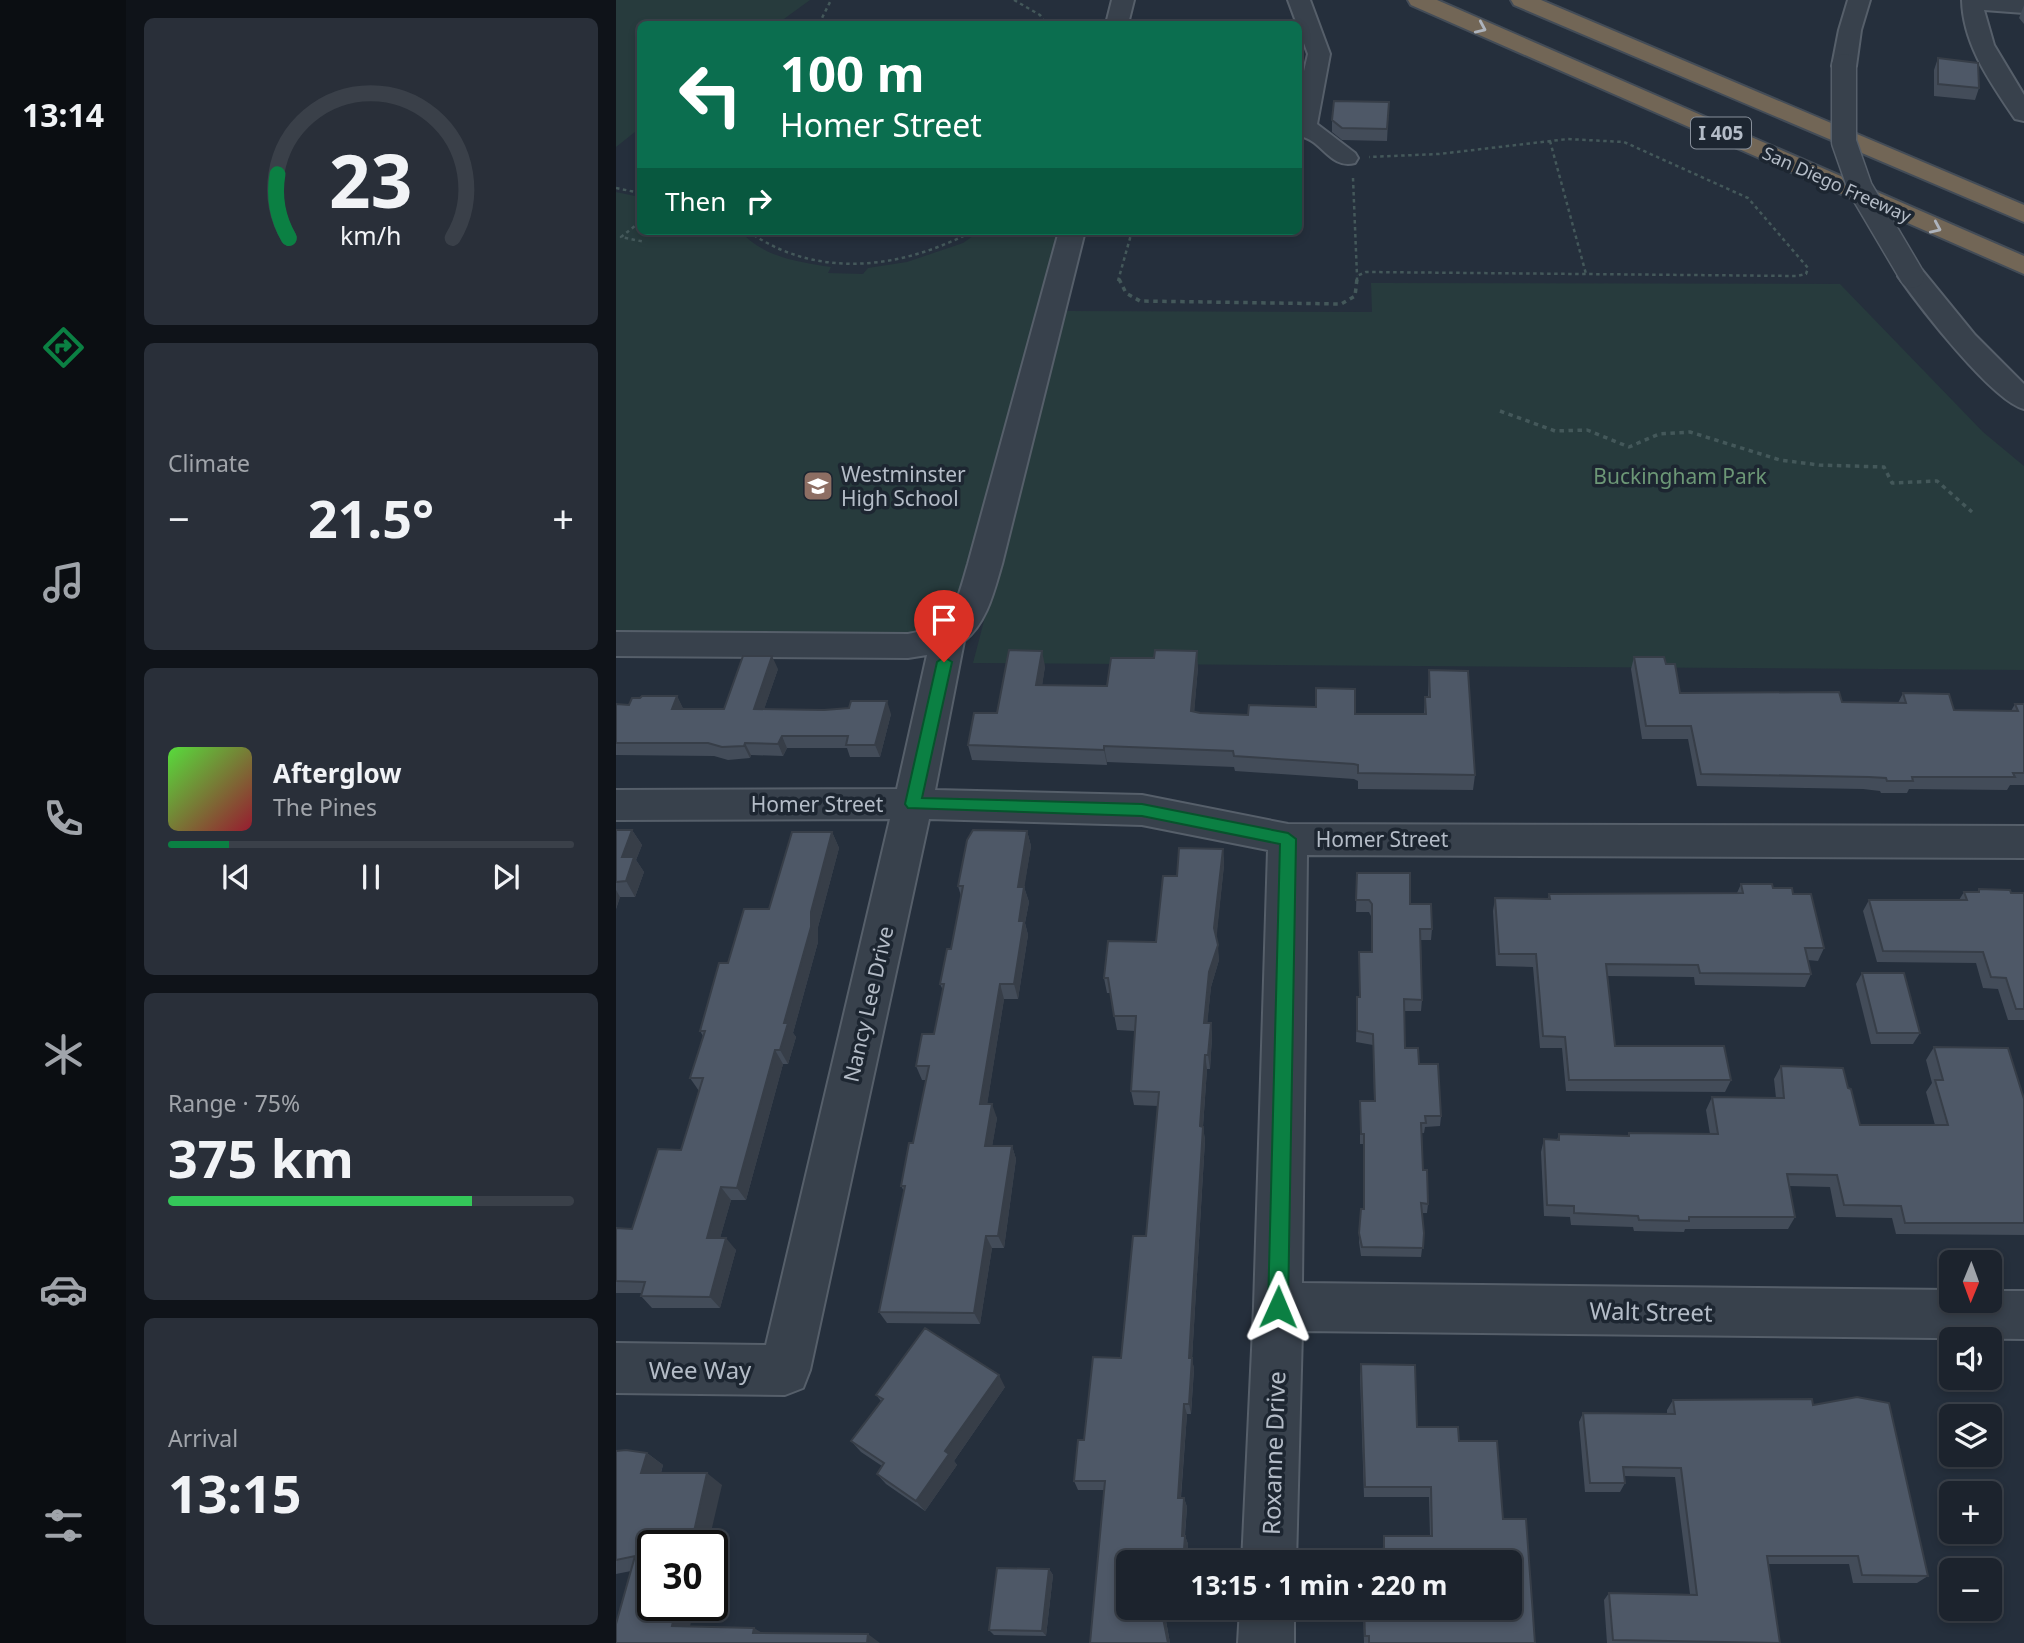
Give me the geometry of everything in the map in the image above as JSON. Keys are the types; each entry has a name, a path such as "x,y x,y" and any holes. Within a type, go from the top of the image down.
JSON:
{"highway":[{"name":"San Diego Freeway","path":"1419,0 2024,266"},
{"path":"1471,0 2024,243"},
{"path":"1522,0 2024,214"},
{"path":"1561,0 2024,195"}],"street":[{"path":"1118,21 1123,0"},
{"path":"1299,0 1319,54 1302,125"},
{"path":"1860,0 1850,30 1844,66 1844,142 1860,188 1912,276 1940,314 2024,400"},
{"path":"2024,6 1973,1 1973,20 1983,45 2024,114"},
{"path":"1302,129 1313,130 1349,158"},
{"path":"616,644 908,646 933,643 958,629 969,615 985,564 1071,235"},
{"name":"Nancy Lee Drive","path":"785,1370 913,804 947,637"},
{"name":"Homer Street","path":"616,805 913,804 1142,810 1288,839 2024,842"},
{"name":"Roxanne Drive","path":"1269,1550 1278,1307 1288,839"},
{"name":"Walt Street","path":"1278,1307 2024,1315"},
{"name":"Wee Way","path":"616,1368 785,1370"},
{"path":"1266,1643 1267,1620"}],"path":[{"path":"820,21 831,0"},
{"path":"1014,0 1040,15 1044,21"},
{"path":"1131,235 1118,281 1126,293 1140,301 1341,303 1355,296 1357,275 1349,158 1439,154 1568,139 1624,142 1736,190 1748,198 1808,268 1806,274 1797,276 1366,272 1357,275"},
{"path":"1550,141 1586,274"},
{"path":"616,188 637,192"},
{"path":"637,224 621,237 645,242"},
{"path":"616,233 624,235"},
{"path":"753,235 769,247 791,256 839,263 877,261 918,254 963,235"},
{"path":"1500,411 1555,431 1587,430 1629,447 1659,434 1686,432 1713,436 1779,459 1837,467 1884,467 1892,483 1937,481 1972,512"}],"green space":[{"path":"616,0 810,0 781,21 637,21 637,130 616,147"},
{"path":"616,192 637,196 637,235 744,235 759,247 782,257 831,267 828,273 863,274 868,268 907,262 963,243 974,235 1063,235 963,598 943,621 902,637 616,638"},
{"name":"Buckingham Park","path":"1371,283 1840,284 1983,432 2024,466 2024,670 973,663 1065,311 1372,312"}],"building":[{"path":"1938,58 1978,63 1979,88 1938,84"},
{"path":"1334,101 1389,102 1387,129 1342,128 1332,120"},
{"path":"1009,650 1042,651 1036,685 1107,686 1111,658 1154,658 1155,650 1197,651 1191,711 1200,713 1248,715 1249,705 1316,707 1316,688 1355,689 1355,714 1426,714 1425,697 1430,697 1429,670 1468,671 1475,775 1358,773 1358,765 1354,764 1234,756 1233,751 968,745 974,713 997,713"},
{"path":"743,656 772,656 754,709 824,710 849,708 851,701 887,701 875,745 846,745 848,736 782,736 778,744 745,743 744,746 722,747 708,743 616,743 616,704 629,705 632,698 677,696 672,709 724,709"},
{"path":"1634,657 1664,657 1666,664 1675,664 1680,693 1839,692 1842,702 1906,703 1903,693 1949,694 1954,710 2018,711 2015,704 2024,704 2024,773 2013,773 2015,777 1912,777 1913,781 1887,781 1886,778 1869,777 1701,774 1691,726 1646,726"},
{"path":"616,830 632,830 622,857 634,857 626,881 616,882"},
{"path":"973,830 1027,831 1018,887 1024,887 1019,921 1024,921 1014,984 1000,984 980,1104 992,1104 985,1146 1012,1146 998,1236 986,1236 974,1313 879,1312 905,1186 901,1186 909,1143 913,1143 929,1066 916,1066 922,1034 934,1034 944,984 940,984 947,949 951,949 963,886 958,886 967,840"},
{"path":"792,832 832,832 811,912 811,927 784,1023 788,1023 780,1050 775,1050 737,1188 721,1187 707,1238 726,1238 710,1297 641,1296 645,1282 616,1281 616,1228 632,1229 658,1149 681,1150 703,1078 690,1078 705,1031 700,1031 719,963 728,963 744,909 769,909"},
{"path":"1179,848 1223,849 1214,928 1218,945 1209,972 1204,1023 1211,1023 1208,1055 1205,1055 1200,1126 1203,1127 1189,1358 1192,1358 1189,1404 1184,1404 1178,1498 1184,1498 1184,1550 1116,1550 1116,1620 1163,1620 1168,1643 1090,1643 1105,1481 1074,1481 1078,1440 1084,1440 1093,1357 1121,1358 1133,1236 1146,1236 1159,1092 1131,1091 1136,1016 1114,1016 1108,978 1104,978 1108,941 1156,942 1163,876 1177,876"},
{"path":"1357,873 1410,873 1410,904 1431,904 1432,929 1420,929 1422,1000 1404,999 1405,1048 1418,1048 1419,1064 1438,1064 1441,1116 1425,1116 1426,1123 1421,1123 1428,1204 1421,1203 1423,1248 1362,1247 1359,1233 1361,1209 1364,1209 1364,1134 1361,1134 1360,1101 1375,1101 1373,1034 1357,1031 1357,997 1360,997 1359,952 1372,952 1372,904 1369,900 1356,900"},
{"path":"1741,884 1772,884 1773,888 1792,888 1793,894 1811,894 1824,948 1805,948 1811,974 1700,973 1698,965 1606,964 1615,1046 1724,1046 1731,1080 1569,1080 1565,1037 1543,1036 1536,954 1499,954 1495,898 1550,899 1549,894 1743,893"},
{"path":"1979,889 2024,893 2024,1009 2016,1009 2006,978 1991,977 1983,952 1883,951 1869,900 1967,900 1964,892 1979,892"},
{"path":"1862,973 1904,973 1920,1033 1877,1033"},
{"path":"1934,1047 2008,1048 2024,1099 2024,1223 1905,1223 1901,1206 1844,1205 1837,1175 1787,1174 1795,1217 1639,1220 1638,1216 1574,1213 1574,1206 1547,1205 1544,1139 1559,1140 1559,1134 1718,1134 1712,1097 1784,1098 1781,1066 1843,1068 1860,1125 1948,1125 1935,1080 1943,1080"},
{"path":"925,1328 999,1375 945,1451 949,1454 916,1501 877,1474 884,1463 851,1441 883,1399 876,1395"},
{"path":"1361,1364 1415,1365 1417,1427 1458,1427 1459,1441 1497,1441 1503,1519 1526,1519 1535,1643 1369,1643 1369,1636 1365,1636 1364,1620 1522,1620 1522,1550 1384,1550 1384,1536 1432,1536 1431,1487 1365,1487"},
{"path":"1857,1397 1889,1403 1928,1576 1862,1575 1858,1556 1767,1556 1780,1643 1613,1640 1609,1593 1697,1595 1681,1468 1623,1467 1625,1483 1590,1483 1583,1413 1675,1414 1673,1400 1812,1399 1813,1405"},
{"path":"616,1451 647,1453 641,1473 707,1473 694,1530 637,1530 637,1621 673,1621 672,1626 754,1628 753,1633 868,1634 867,1643 616,1643 616,1624 635,1556 616,1560"},
{"path":"997,1568 1049,1569 1042,1631 989,1630"}],"place":[{"name":"Westminster High School","path":"818,486"}],"route":[{"path":"944,662 913,804 1142,810 1288,839 1278,1307"}]}
